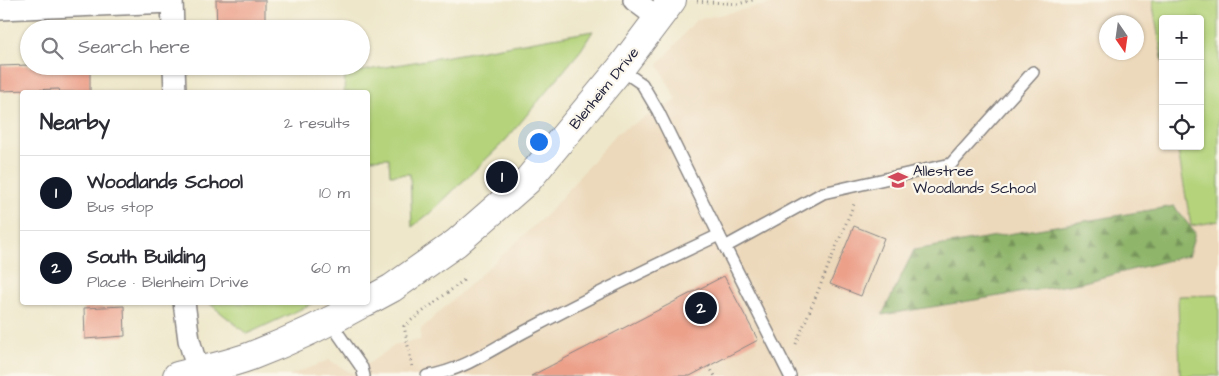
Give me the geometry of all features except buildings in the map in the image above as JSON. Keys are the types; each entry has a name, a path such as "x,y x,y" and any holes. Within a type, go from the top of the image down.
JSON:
{"street":[{"path":"634,0 665,9"},
{"path":"0,10 172,1 173,20"},
{"name":"Blenheim Drive","path":"370,300 392,288 456,243 527,182 620,69 665,9"},
{"path":"174,75 175,90"},
{"path":"184,305 189,340 188,373"},
{"name":"Blenheim Drive","path":"188,373 250,356 330,322 361,305"}],"lane":[{"path":"620,69 642,84 658,111 724,247 790,376"},
{"path":"724,247 823,193 951,164 1033,72"},
{"path":"427,376 441,374 470,362 633,275 719,236"},
{"path":"330,322 362,368 364,376"}],"path":[{"path":"694,1 738,4 754,0"},
{"path":"794,347 856,199"},
{"path":"413,368 404,326 464,280"},
{"path":"709,366 715,376"}],"shaded area":[{"name":"Allestree Woodlands School","path":"788,0 1219,0 1219,376 288,376 329,360 353,374 397,344 420,340 421,329 547,214 617,133 677,100 658,65 696,20"}],"green space":[{"path":"1152,0 1219,0 1219,221 1191,226 1178,150 1204,150 1204,15 1159,15 1159,40"},
{"path":"593,31 581,50 505,141 430,213 412,227 410,174 390,175 389,158 370,159 370,90 344,90 345,75 370,75 370,70"},
{"path":"1174,206 1195,233 1189,255 1080,283 882,315 914,250"},
{"path":"1219,295 1219,376 1180,376 1178,296"},
{"path":"211,305 310,305 247,334"}],"place":[{"name":"Woodlands School","path":"502,177"},
{"name":"Allestree Woodlands School","path":"898,180"},
{"name":"South Building","path":"701,308"}]}
